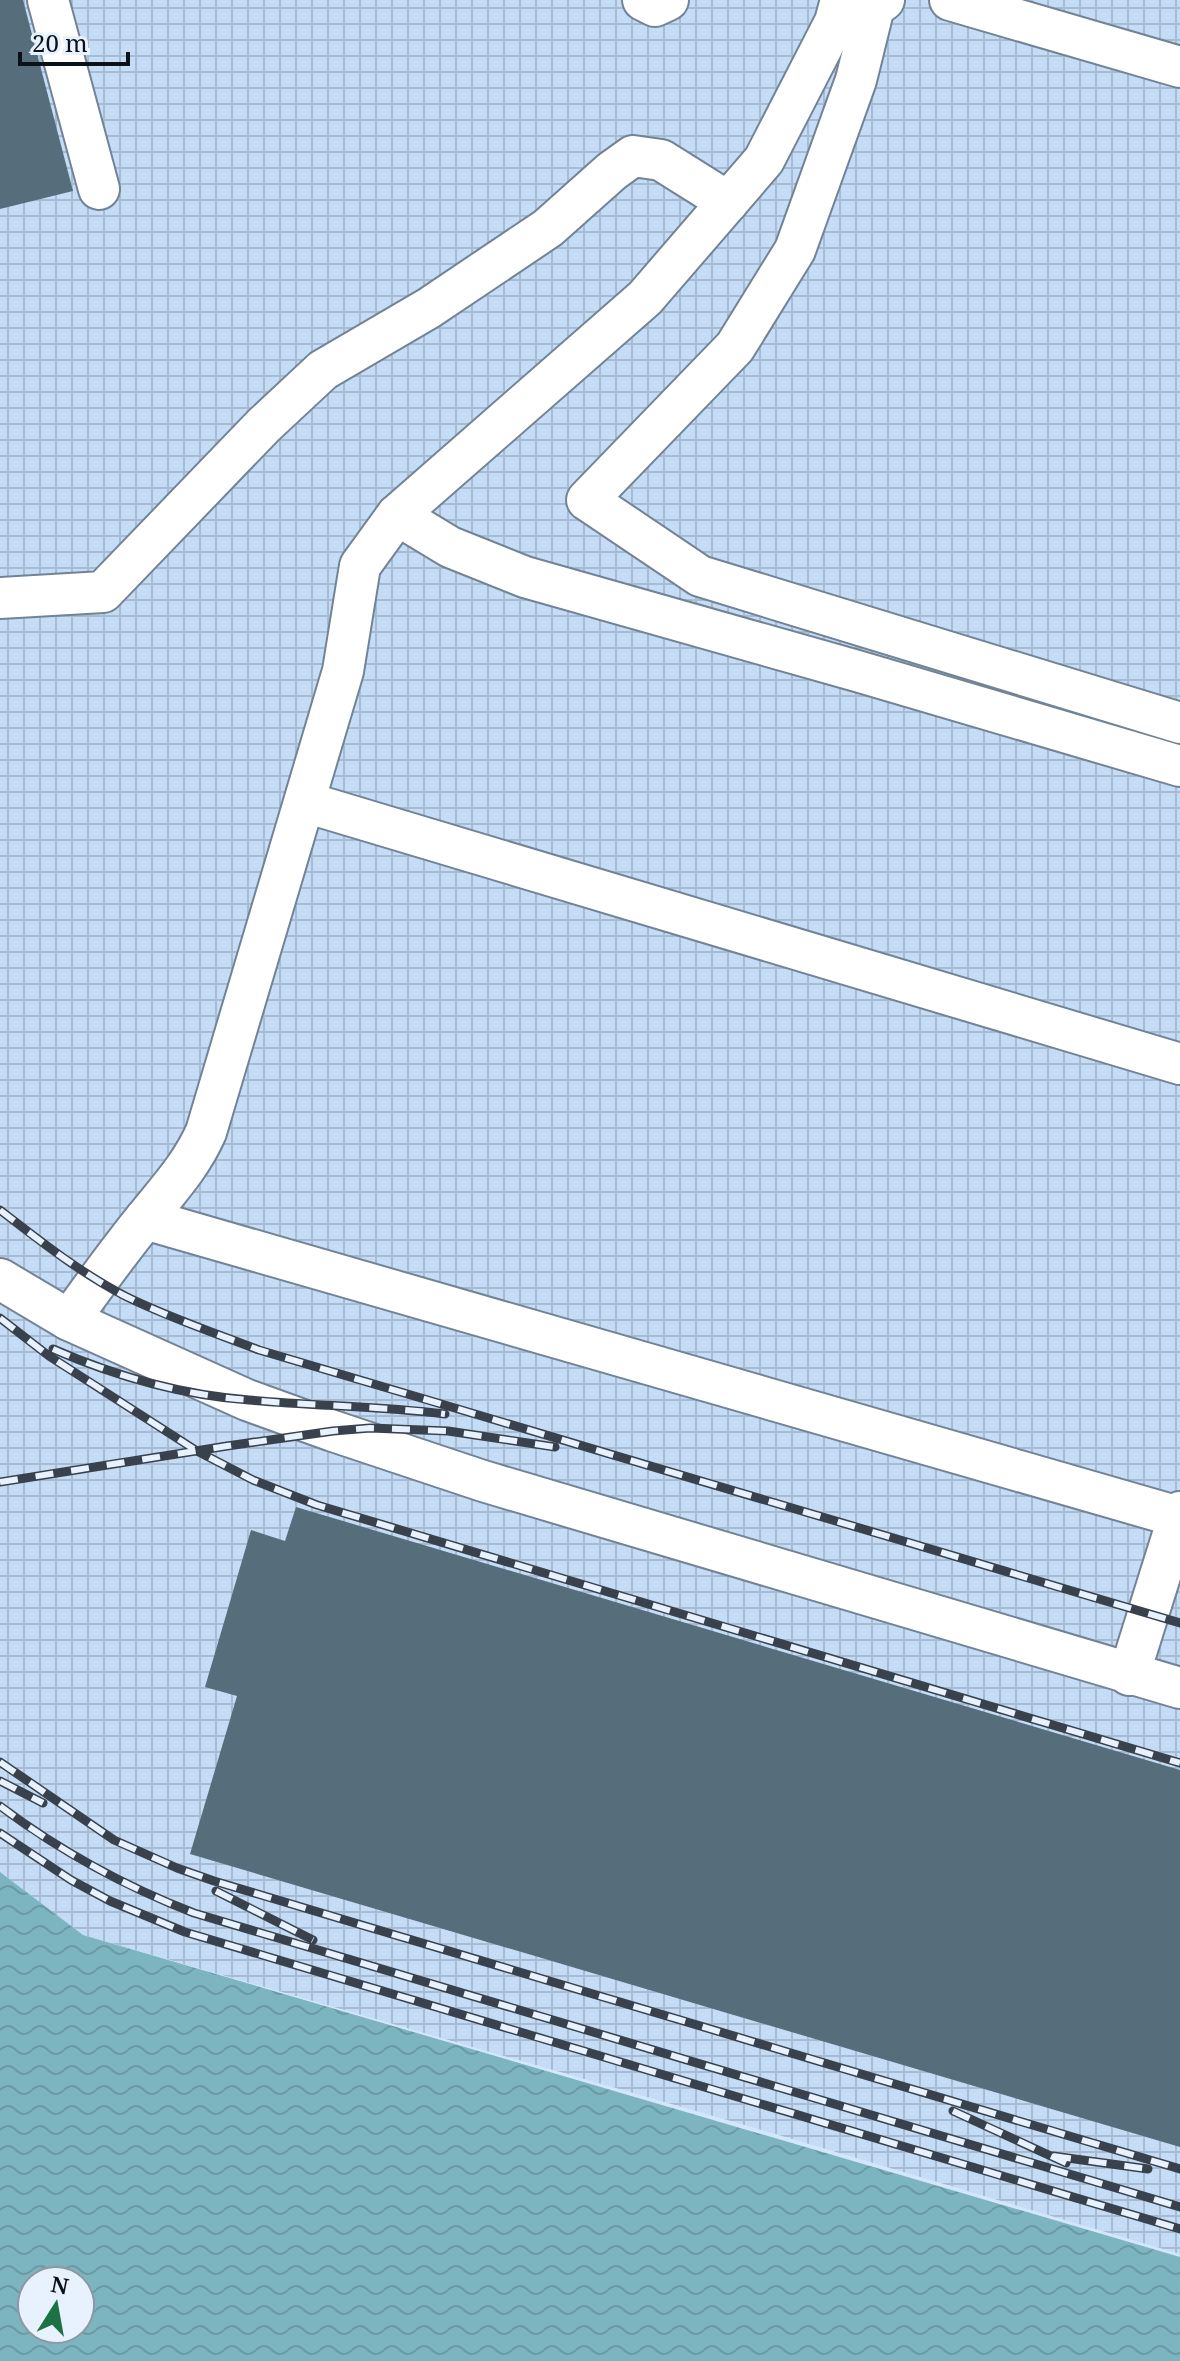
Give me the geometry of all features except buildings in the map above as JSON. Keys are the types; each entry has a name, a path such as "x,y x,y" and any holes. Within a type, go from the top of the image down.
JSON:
{"lane":[{"path":"48,0 99,189"},
{"path":"643,0 655,6 668,0"},
{"path":"69,1320 185,1171 206,1132 343,671 360,566 397,515 645,298 764,160 835,22 841,0"},
{"path":"884,0 874,7 856,80 795,250 735,347 587,500 700,576 1180,723"},
{"path":"950,0 1180,67"},
{"path":"0,598 103,592 264,425 323,370 429,308 548,228 633,156 661,160 728,202"},
{"path":"397,515 450,547 525,577 1180,766"},
{"path":"305,802 1180,1064"},
{"path":"145,1219 1179,1515 1129,1675"},
{"path":"0,1279 69,1320 247,1400 438,1466 1180,1688"}],"shaded area":[{"path":"0,0 1180,0 1180,2254 83,1935 0,1872"}],"water":[{"path":"0,1872 83,1935 1180,2257 1180,2361 0,2361"}],"railway":[{"path":"0,1210 110,1288 176,1319 259,1350 1180,1623"},
{"path":"0,1318 49,1356 197,1451 253,1480 317,1505 1180,1763"},
{"path":"53,1349 125,1376 199,1394 445,1414"},
{"path":"0,1482 227,1446 370,1428 448,1431 555,1447"},
{"path":"0,1762 114,1840 214,1881 1180,2169"},
{"path":"0,1781 43,1803"},
{"path":"0,1806 93,1866 194,1913 1180,2207"},
{"path":"0,1833 71,1880 110,1901 185,1932 1180,2229"},
{"path":"216,1891 313,1940"},
{"path":"953,2111 1066,2163"},
{"path":"1053,2156 1148,2169"}]}
